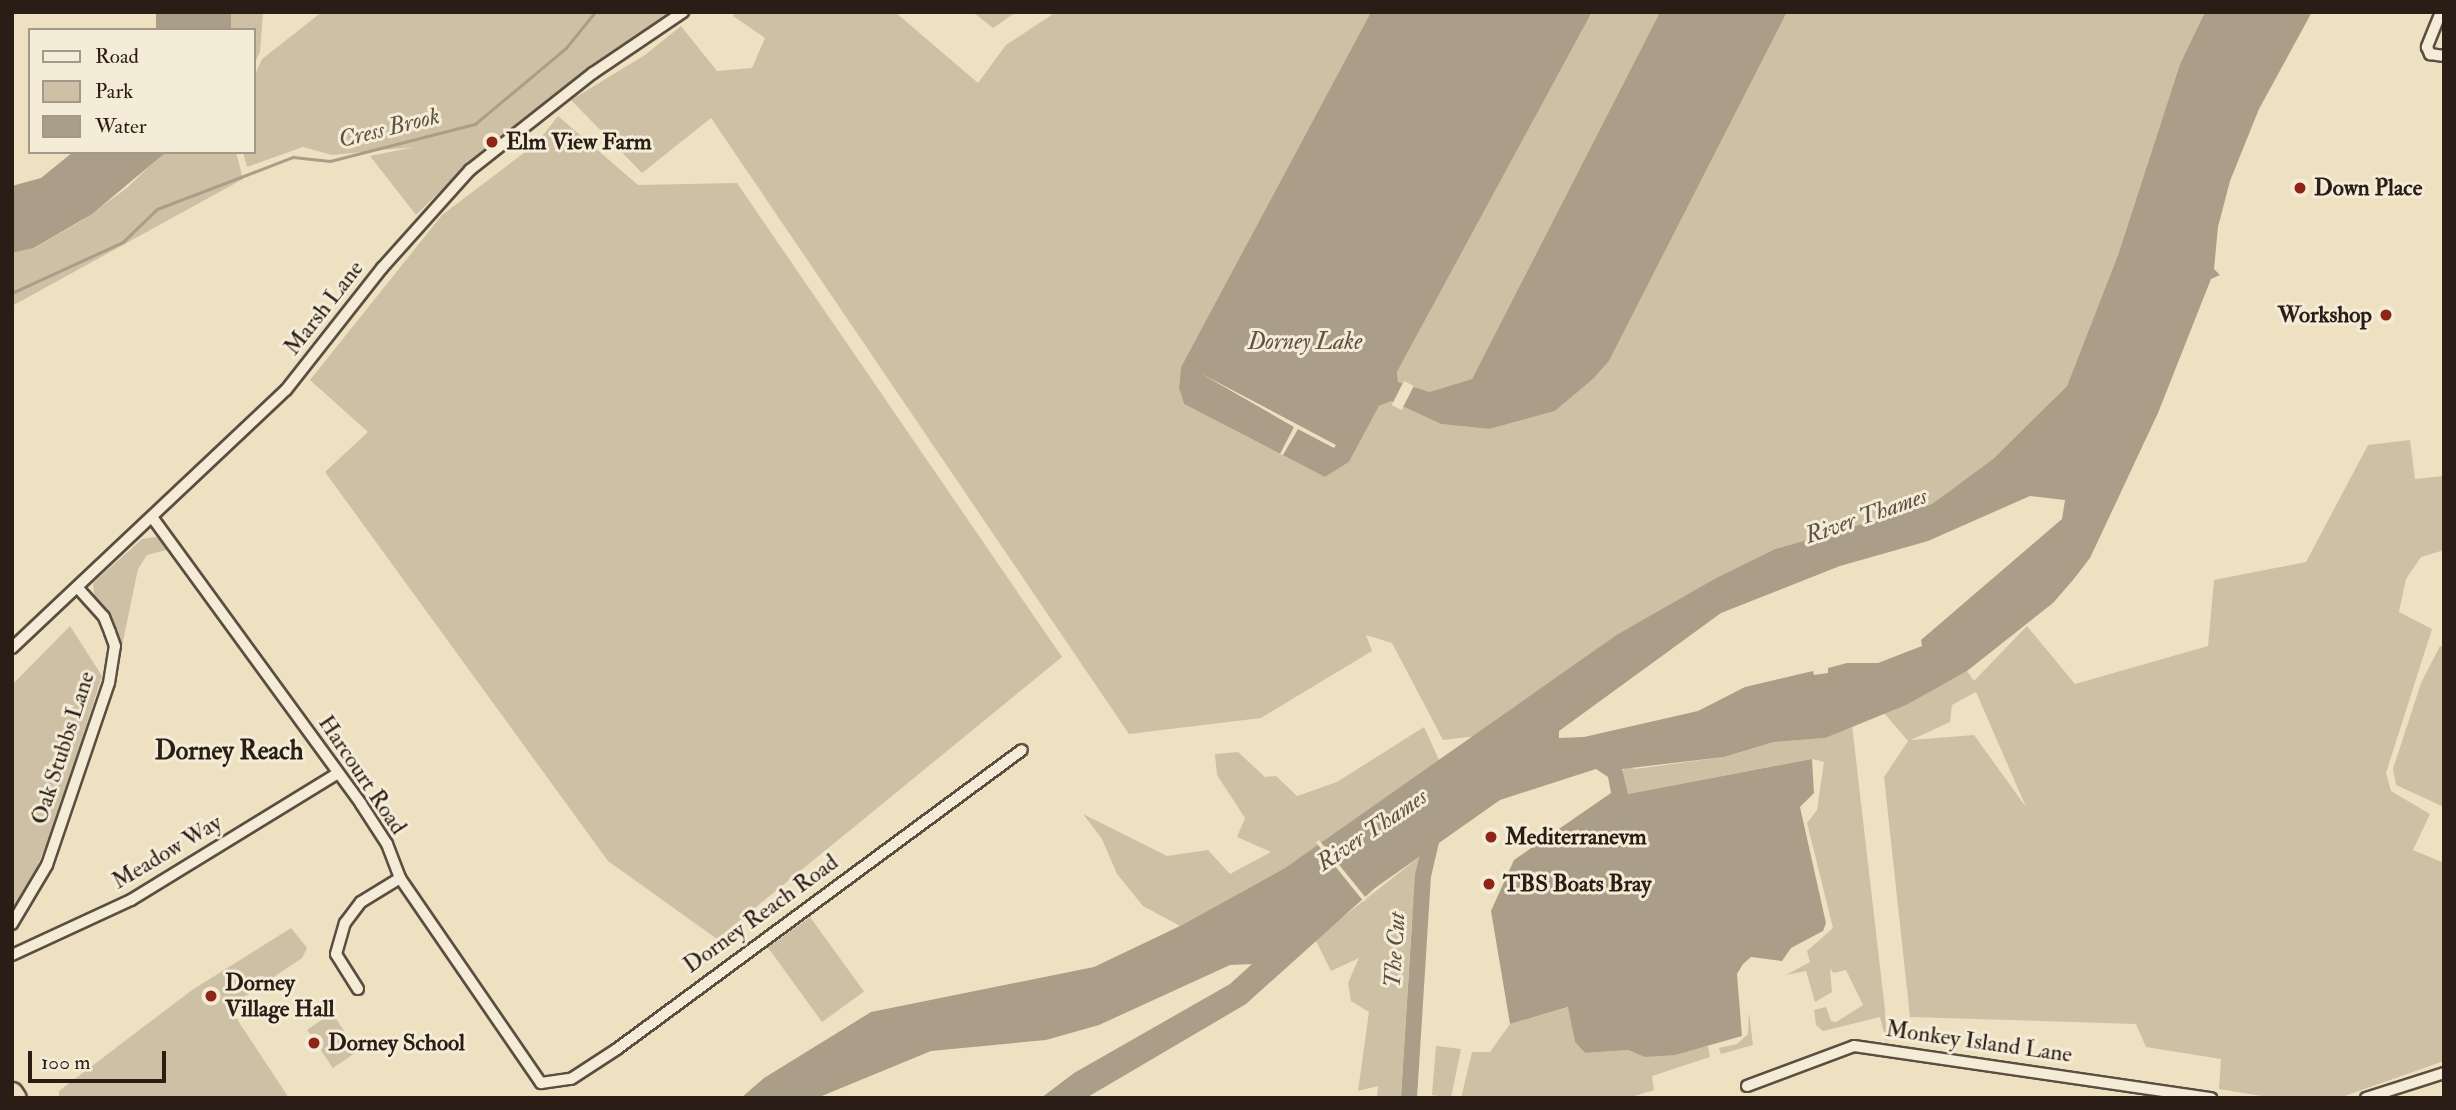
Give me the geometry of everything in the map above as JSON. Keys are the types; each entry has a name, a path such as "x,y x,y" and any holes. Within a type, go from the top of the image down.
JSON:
{"highway":[{"path":"12,1091 16,1098"}],"street":[{"name":"Marsh Lane","path":"12,648 286,390 382,268 470,170 593,73 683,12"},
{"path":"2441,12 2427,47 2430,54 2444,56"},
{"name":"Harcourt Road","path":"152,517 387,844 400,878 524,1064"},
{"name":"Oak Stubbs Lane","path":"12,924 47,865 109,683 115,646 104,617 77,587"},
{"name":"Dorney Reach Road","path":"524,1064 541,1083 555,1085 586,1070 1022,750"},
{"name":"Meadow Way","path":"12,955 131,900 338,773"},
{"path":"358,989 336,954 347,908 400,878"},
{"name":"Monkey Island Lane","path":"1747,1086 1854,1046 2211,1098"},
{"path":"2366,1098 2444,1073"}],"green space":[{"path":"231,12 263,12 260,52 256,60 256,28 231,28"},
{"path":"322,12 671,12 657,27 477,155 416,215 370,156 414,147 332,155 303,147 247,167 244,154 256,154 256,72 262,59"},
{"path":"735,12 895,12 978,83 1006,45 1056,12 1371,12 1181,367 1179,388 1184,404 1325,477 1349,462 1379,406 1391,401 1441,424 1489,429 1555,411 1593,379 1609,361 1787,12 2205,12 2180,64 2118,255 2067,386 1993,459 1932,504 1775,549 1716,578 1618,634 1477,736 1443,740 1392,643 1366,635 1372,651 1261,718 1129,734 711,118 642,173 571,100 645,55 681,26 717,71 752,68 765,38 733,16"},
{"path":"973,12 1016,12 993,28"},
{"path":"1592,12 1660,12 1472,379 1429,392 1414,390 1398,382 1397,372"},
{"path":"558,116 638,185 737,183 1062,657 717,939 608,861 325,472 368,432 310,380 442,215 537,143"},
{"path":"162,154 237,154 243,179 12,306 12,253 35,248 81,221 127,188"},
{"path":"2410,440 2415,479 2444,476 2444,550 2421,557 2406,579 2399,612 2432,629 2386,773 2391,791 2430,814 2413,850 2444,863 2444,1061 2339,1098 2274,1098 2219,1089 2221,1059 2146,1047 2136,1024 1910,1017 1884,777 1908,741 1884,713 1967,671 1974,681 2027,626 2075,684 2208,646 2214,580 2306,562 2368,445","holes":["1976,692 2026,807 1974,735 1911,740 1950,722 1952,705"]},
{"path":"156,537 170,549 147,555 138,569 122,646 94,594 93,583 142,539"},
{"path":"70,626 102,676 55,823 28,889 12,913 12,685"},
{"path":"2440,646 2444,647 2444,807 2396,785 2393,769 2421,683"},
{"path":"1852,725 1887,1044 1880,1017 1823,1031 1816,1025 1814,1010 1826,1007 1831,1021 1836,1022 1863,1005 1846,970 1834,973 1830,969 1832,992 1815,1002 1806,971 1786,975 1810,962 1807,951 1833,928 1807,823 1817,810 1824,762 1812,759 1628,794 1621,773 1626,766 1635,769 1724,757 1774,742 1825,738"},
{"path":"1424,727 1440,762 1285,868 1180,926 1143,906 1117,874 1102,839 1083,814 1167,856 1208,850 1230,874 1271,852 1237,837 1245,818 1217,775 1215,754 1238,752 1265,777 1276,776 1297,796 1337,782"},
{"path":"1419,857 1428,862 1412,919 1401,1098 1377,1098 1378,1086 1358,1091 1369,1012 1351,1001 1348,983 1359,958 1331,971 1315,939"},
{"path":"810,917 864,991 822,1022 768,948"},
{"path":"291,928 307,948 302,958 229,1007 289,1098 59,1098 59,1091 192,990"},
{"path":"1569,1007 1575,1042 1585,1053 1628,1050 1646,1057 1708,1046 1710,1057 1652,1076 1654,1090 1628,1098 1461,1098 1472,1052 1490,1052 1510,1024"},
{"path":"1749,1012 1753,1045 1721,1054 1719,1048 1737,1044 1748,1034"},
{"path":"332,1013 358,1051 333,1068 307,1030"},
{"path":"1436,1046 1461,1049 1451,1098 1432,1095"}],"water":[{"path":"156,12 231,12 231,28 156,28"},
{"name":"Dorney Lake","path":"1371,12 1592,12 1397,372 1398,382 1429,392 1472,379 1660,12 1787,12 1609,361 1593,379 1555,411 1489,429 1441,424 1391,401 1379,406 1349,462 1325,477 1184,404 1179,388 1181,367"},
{"name":"River Thames","path":"2205,12 2312,12 2259,109 2230,181 2218,227 2214,269 2220,275 2211,279 2158,413 2090,558 2073,580 2053,603 1967,671 1906,705 1825,738 1774,742 1724,757 1622,769 1628,794 1812,759 1814,793 1800,807 1826,923 1823,931 1791,948 1782,961 1751,957 1743,964 1737,974 1742,1036 1675,1055 1645,1057 1628,1050 1585,1053 1575,1042 1568,1007 1510,1024 1491,911 1514,860 1611,793 1608,777 1596,769 1500,800 1375,888 1246,1004 1086,1098 1041,1098 1074,1073 1230,984 1252,964 1230,965 1099,1025 1046,1040 931,1051 817,1098 741,1098 764,1078 871,1012 1094,967 1180,926 1285,868 1618,634 1716,578 1775,549 1932,504 1993,459 2067,386 2118,255 2180,64","holes":["2030,496 2065,500 2062,519 1921,640 1922,646 1878,663 1847,663 1828,668 1828,673 1814,675 1813,671 1745,687 1698,711 1584,737 1559,738 1559,731 1721,613 1840,566 1928,541"]},
{"path":"71,154 164,154 92,214 34,248 12,253 12,186 41,178"}],"pier":[{"path":"1200,373 1336,445 1334,448 1298,429 1283,455 1280,454 1294,427"},
{"path":"1404,381 1414,386 1402,410 1392,405"},
{"path":"1319,840 1367,899 1364,902 1316,843"}],"waterway":[{"name":"Cress Brook","path":"12,293 123,242 157,209 293,157 330,161 475,124 566,48 595,12"},
{"name":"The Cut","path":"1409,1098 1423,876 1434,829"}],"place":[{"name":"Elm View Farm","path":"492,142"},
{"name":"Down Place","path":"2300,188"},
{"name":"Workshop","path":"2386,315"},
{"name":"Mediterranevm","path":"1491,837"},
{"name":"TBS Boats Bray","path":"1489,884"},
{"name":"Dorney Village Hall","path":"211,996"},
{"name":"Dorney School","path":"314,1043"}],"district":[{"name":"Dorney Reach","path":"229,752"}]}
